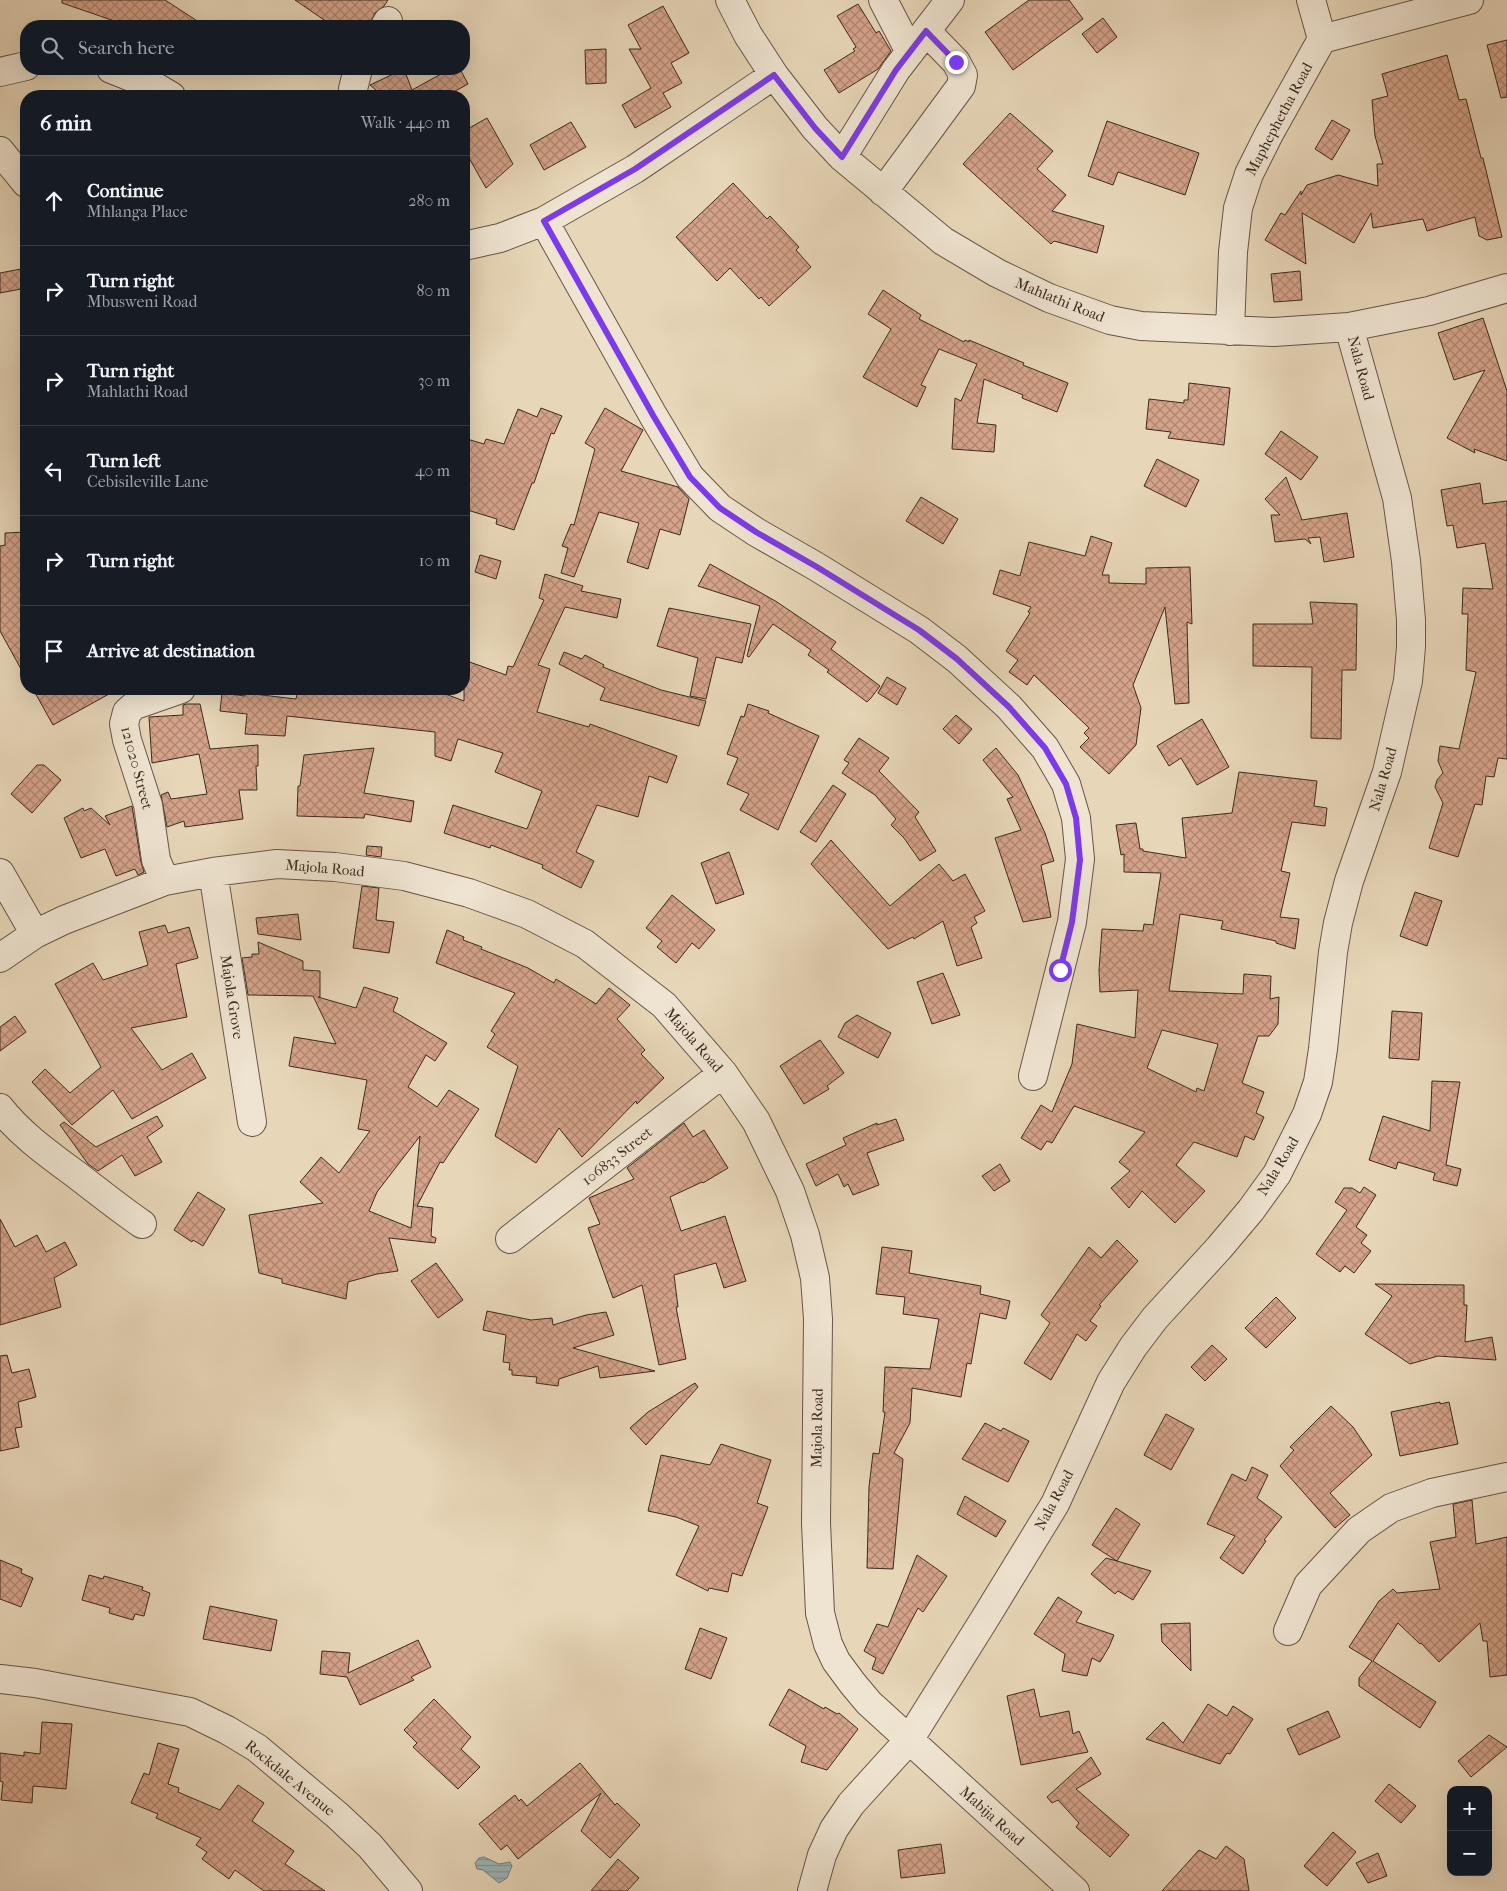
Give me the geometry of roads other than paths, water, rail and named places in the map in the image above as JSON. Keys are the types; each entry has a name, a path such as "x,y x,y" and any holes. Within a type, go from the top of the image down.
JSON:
{"street":[{"name":"Mahlathi Road","path":"730,0 748,35 774,75 815,128 842,157 943,241 997,273 1049,298 1110,320 1140,326 1274,332 1349,327 1429,311 1507,288"},
{"path":"883,0 910,52"},
{"path":"842,157 896,70 950,0"},
{"path":"1311,0 1322,39 1469,0"},
{"path":"883,192 961,86 963,75 956,62 926,31"},
{"name":"Maphephetha Road","path":"1230,331 1233,252 1238,208 1249,174 1322,39"},
{"path":"0,72 20,67"},
{"path":"126,75 161,90"},
{"path":"353,90 356,75"},
{"path":"470,245 500,238 544,221 635,169 774,75"},
{"path":"0,151 20,176"},
{"path":"544,221 654,417 690,477 720,508 756,532 919,630 957,659 1009,707 1039,741 1066,784 1076,818 1080,860 1072,922 1033,1076"},
{"name":"Nala Road","path":"812,1891 822,1855 834,1829 851,1804 909,1740 1055,1504 1107,1390 1128,1354 1155,1318 1220,1248 1277,1174 1307,1114 1318,1082 1338,923 1349,881 1387,772 1408,681 1411,647 1411,620 1406,561 1397,498 1349,327"},
{"name":"121020 Street","path":"163,695 134,705 127,712 124,724 127,740 148,805 156,860 164,881"},
{"name":"Majola Road","path":"0,958 35,934 164,881 213,872 277,864 336,867 404,876 469,893 527,914 585,944 664,1005 723,1073 756,1122 787,1184 805,1235 815,1278 818,1319 816,1524 820,1613 828,1644 836,1661 869,1703 909,1740"},
{"name":"Majola Grove","path":"213,872 252,1122"},
{"path":"0,873 35,934"},
{"name":"106833 Street","path":"510,1239 723,1073"},
{"path":"0,1108 11,1122 37,1145 118,1208 142,1224"},
{"path":"1288,1631 1308,1585 1359,1530 1391,1508 1432,1493 1507,1477"},
{"name":"Rockdale Avenue","path":"0,1679 45,1685 190,1712 227,1730 257,1748 336,1815 370,1846 408,1891"},
{"name":"Mabija Road","path":"909,1740 1075,1891"}],"water":[{"path":"484,1857 499,1864 510,1862 512,1866 507,1878 499,1883 483,1870 477,1869 475,1863 479,1858"}]}
